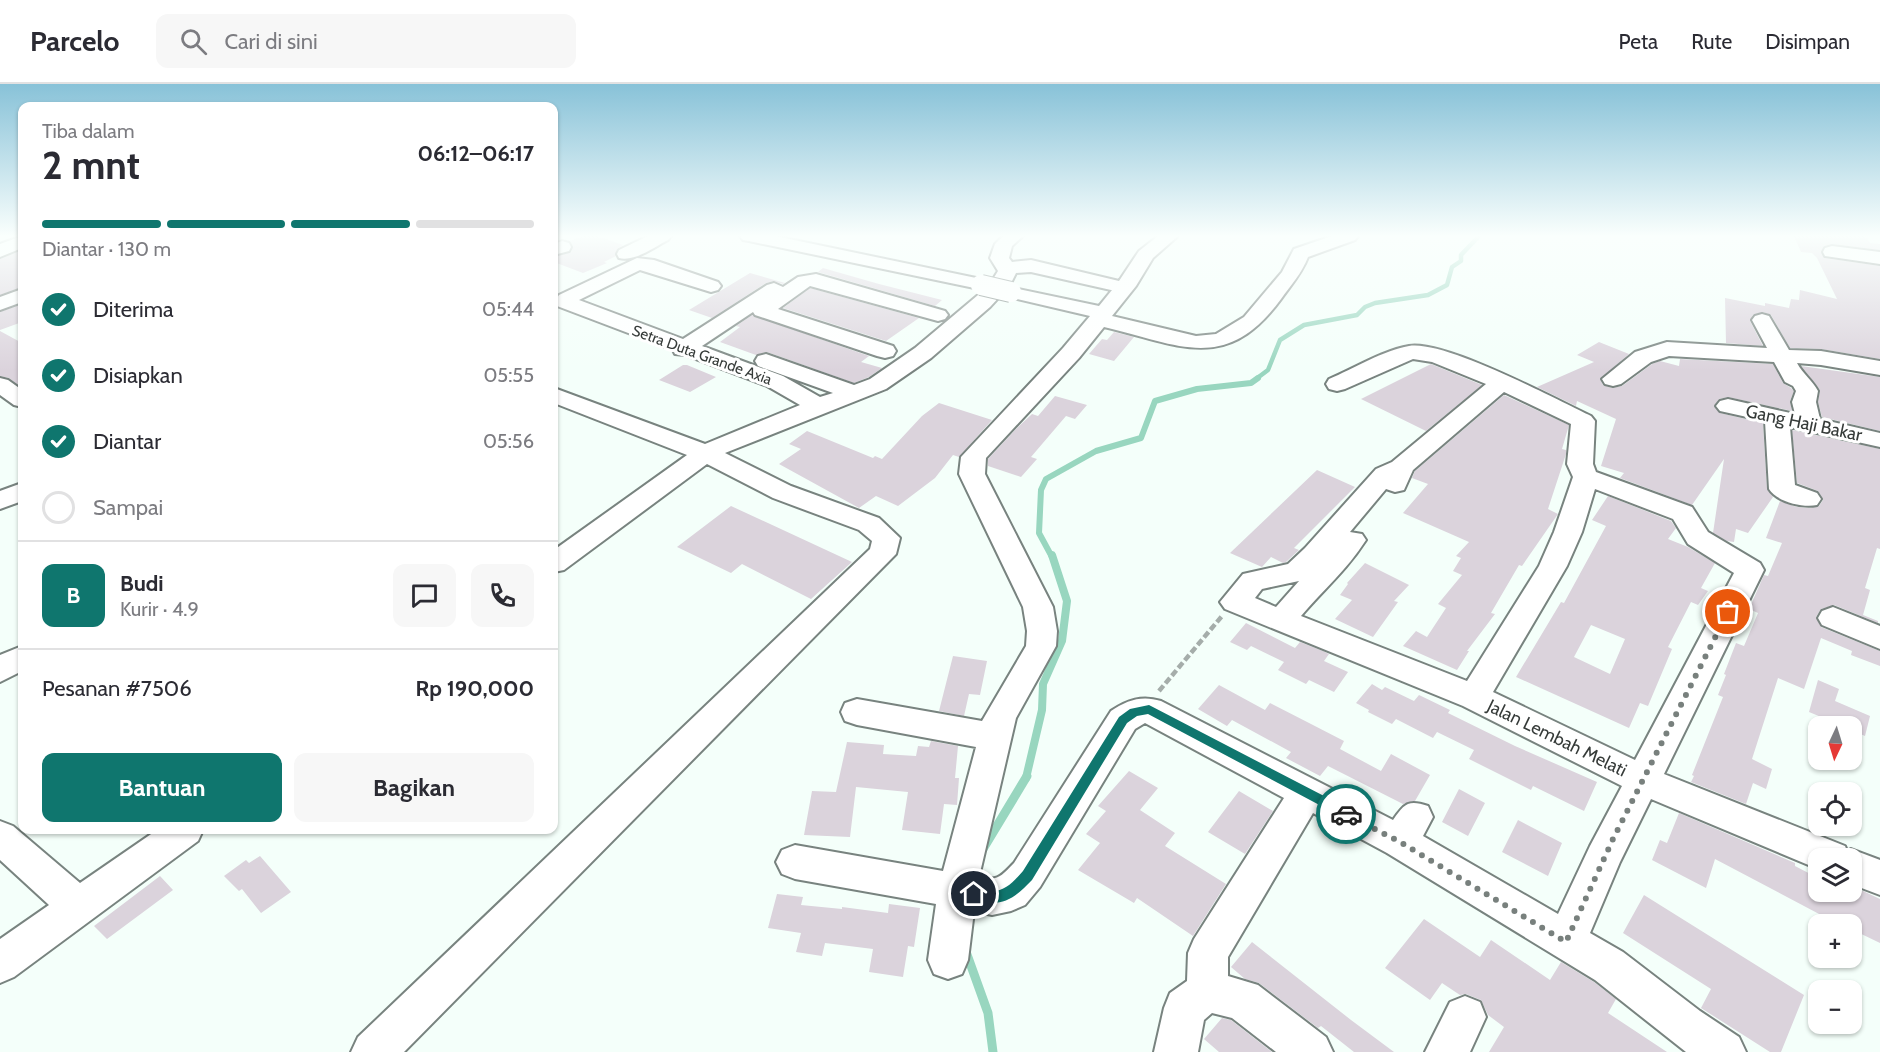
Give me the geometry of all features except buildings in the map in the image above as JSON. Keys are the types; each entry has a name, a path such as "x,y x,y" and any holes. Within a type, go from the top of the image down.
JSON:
{"street":[{"name":"Setra Duta Grande Axia","path":"602,281 564,300 566,304 689,345 775,381 818,406"},
{"name":"Setra Duta Grande Axia","path":"697,281 711,286"},
{"path":"689,345 787,281"},
{"path":"805,281 762,311 885,351"},
{"path":"815,281 938,315"},
{"path":"962,281 1207,343 1225,340 1250,325 1285,281"},
{"path":"558,560 705,453 878,384 923,353 992,293 1002,281"},
{"path":"1098,281 1111,284"},
{"path":"948,960 957,890 1000,717 1041,646 1042,631 1038,607 972,474 974,457 1071,353 1129,281"},
{"path":"923,353 908,347 908,340 962,296"},
{"path":"0,304 18,297"},
{"path":"1762,320 1792,377 1802,382 1807,391 1804,402 1809,424"},
{"path":"689,345 760,359 855,393"},
{"path":"1613,379 1643,357 1661,350 1744,359 1782,356 1821,358 1880,368"},
{"path":"1337,384 1411,352 1440,357 1502,382 1577,416 1583,421 1580,464 1586,477 1568,532 1553,566 1474,697"},
{"path":"0,386 18,378"},
{"path":"1235,602 1253,581 1297,572 1315,555 1385,474 1401,467 1502,382"},
{"path":"0,386 18,397"},
{"path":"373,1052 882,554 886,545 886,538 869,524 782,492 705,453 558,397"},
{"name":"Gang Haji Bakar","path":"1728,406 1880,440"},
{"path":"1777,418 1782,489 1808,499"},
{"path":"1281,620 1306,591 1326,574 1398,480 1401,467"},
{"path":"1566,942 1603,858 1750,570 1698,538 1683,513 1586,477"},
{"path":"0,501 18,493"},
{"name":"Jalan Lembah Melati","path":"1235,602 1474,697 1642,780 1808,848"},
{"path":"1833,618 1880,638"},
{"path":"0,670 18,659"},
{"path":"795,862 992,897 1011,893 1028,875 1123,720 1134,712 1149,710 1306,793 1408,830 1566,942 1609,966 1685,1026 1724,1052"},
{"path":"857,712 996,737"},
{"path":"1207,991 1208,953 1306,793"},
{"path":"0,963 179,834"},
{"path":"0,837 79,906"},
{"path":"1862,871 1880,878"},
{"path":"1176,1052 1185,1008 1207,991"},
{"path":"1207,991 1243,1000 1311,1052"}],"path":[{"path":"1163,684 1235,602"}],"waterway":[{"path":"1256,379 1268,370 1280,340 1304,325 1357,315 1365,307 1375,303 1428,295 1447,285 1448,281"},
{"path":"1052,557 1039,533 1041,490 1046,479 1096,451 1141,438 1155,401 1197,389 1251,383 1258,378"},
{"path":"1026,777 1042,710 1043,684 1062,641 1067,601 1052,555"},
{"path":"983,849 1026,777"},
{"path":"965,949 988,1013 993,1052"}],"way so far":[{"path":"1346,814 1400,842 1566,942 1603,858 1728,612"}],"route":[{"path":"974,894 992,897 1011,893 1028,875 1123,720 1134,712 1149,710 1346,814"}]}
